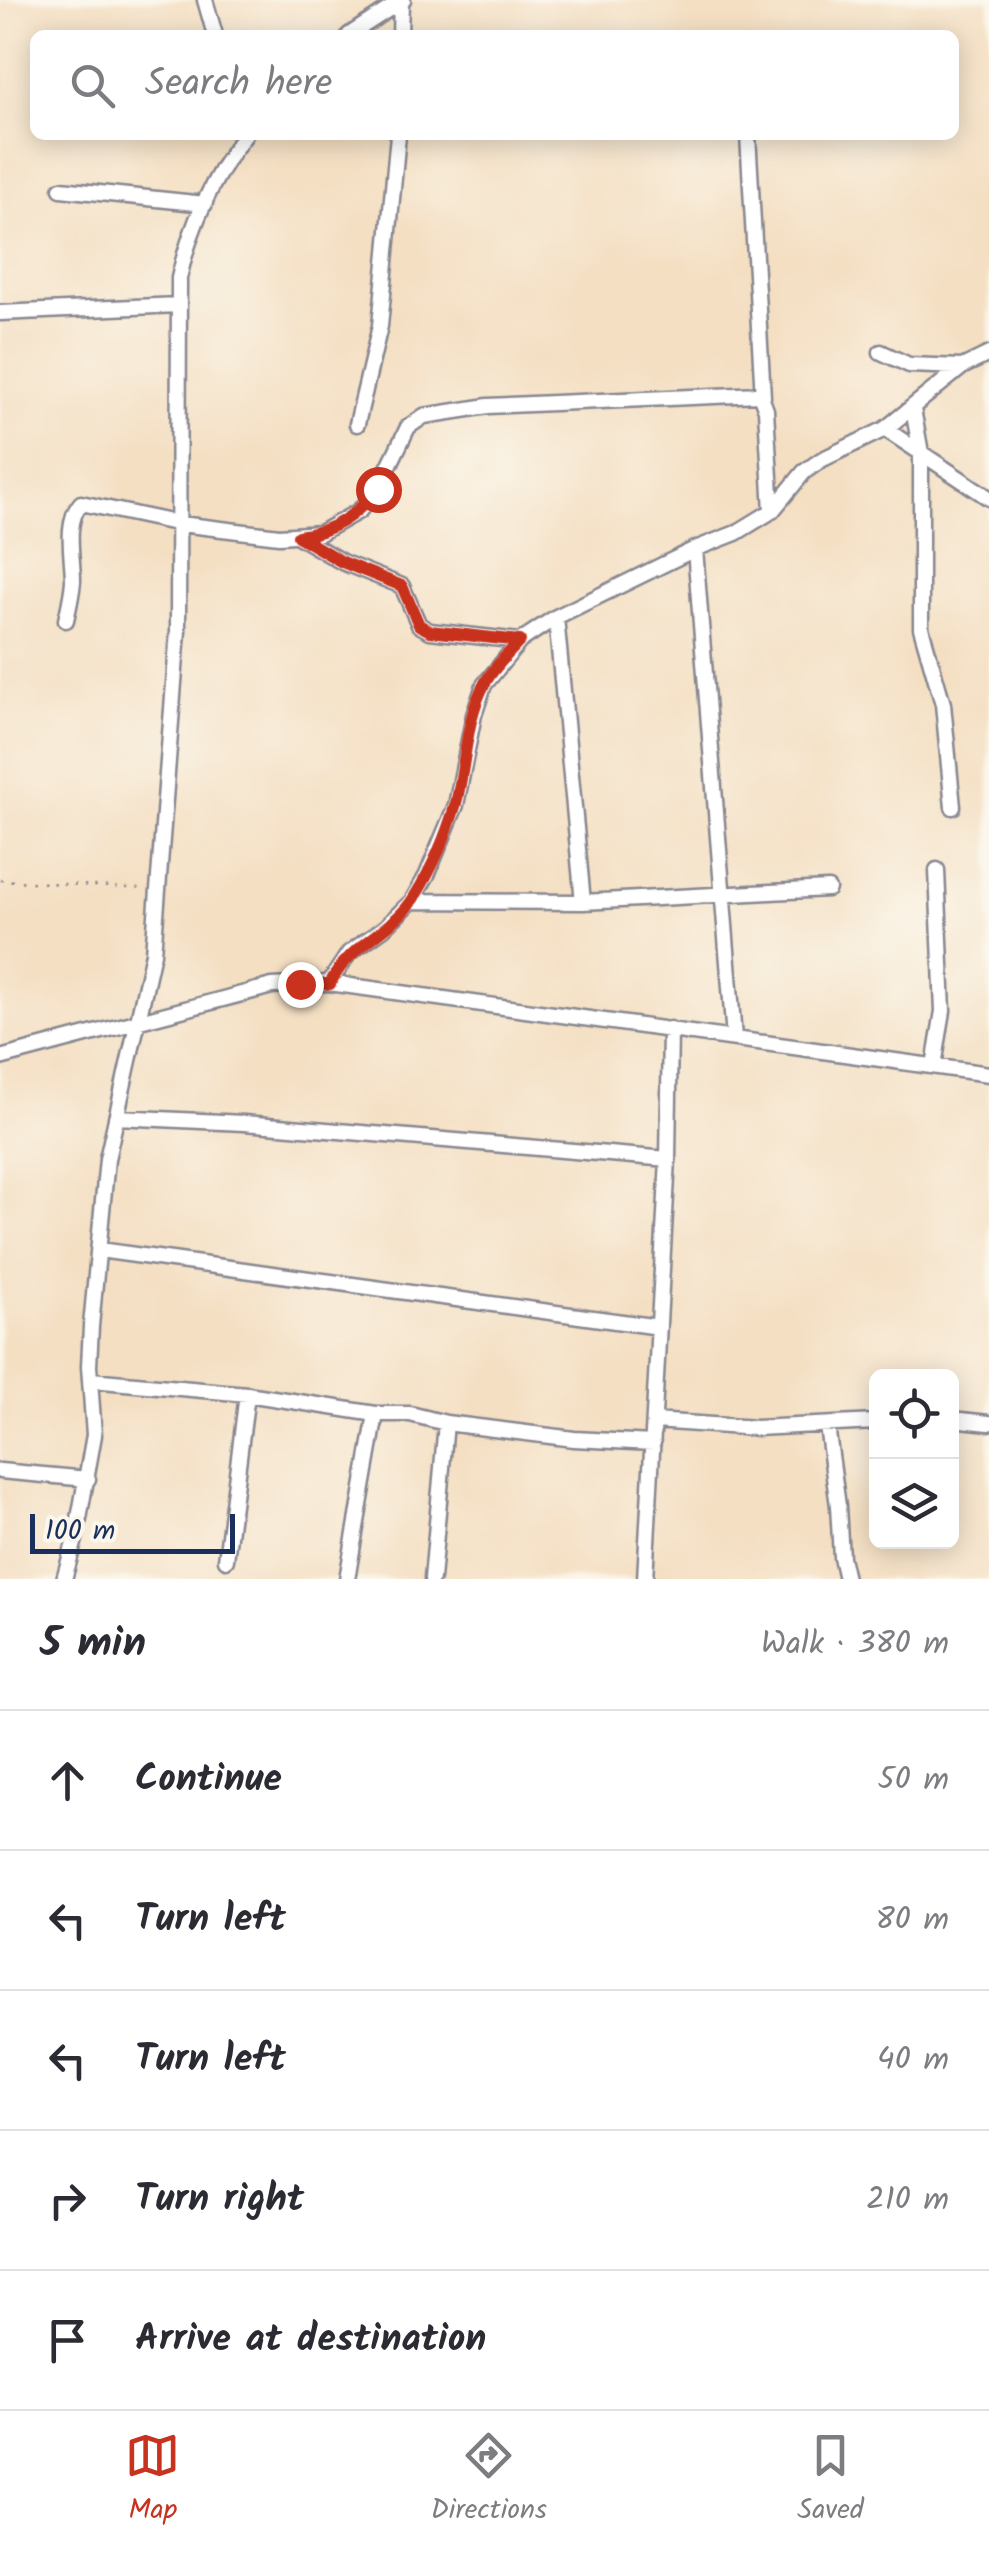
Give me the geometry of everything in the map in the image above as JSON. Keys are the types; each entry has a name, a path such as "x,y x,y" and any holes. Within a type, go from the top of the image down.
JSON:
{"street":[{"path":"205,0 214,30"},
{"path":"357,30 402,1"},
{"path":"400,30 402,1"},
{"path":"358,424 380,326 398,140"},
{"path":"748,140 772,512"},
{"path":"64,1579 88,1479 94,1435 90,1326 107,1158 152,954 178,631 178,306 184,256 232,143"},
{"path":"61,190 205,204"},
{"path":"0,313 178,306"},
{"path":"881,352 909,365 962,367"},
{"path":"330,984 349,954 412,901 427,875 456,806 484,685 520,641 556,618 772,512 804,472 885,429 962,367 989,354"},
{"path":"66,620 73,586 72,524 81,503 180,524 298,536 320,533 359,511 378,489 408,428 424,416 560,401 754,394 763,397"},
{"path":"913,409 921,453 921,628 944,704 953,807"},
{"path":"885,429 989,498"},
{"path":"298,536 342,562 402,586 419,625 430,631 520,641"},
{"path":"695,549 734,1038"},
{"path":"556,618 584,902"},
{"path":"934,1066 944,1012 937,870"},
{"path":"412,901 584,902 828,888"},
{"path":"0,1058 272,986 330,984 989,1074"},
{"path":"645,1579 668,1159 670,1029"},
{"path":"116,1118 244,1123 668,1159"},
{"path":"99,1250 659,1327"},
{"path":"90,1380 247,1394 574,1439 653,1442"},
{"path":"226,1560 247,1394"},
{"path":"347,1579 376,1414"},
{"path":"959,1420 989,1423"},
{"path":"654,1422 756,1428 869,1423"},
{"path":"432,1579 446,1423"},
{"path":"827,1426 846,1579"},
{"path":"0,1471 88,1479"}],"path":[{"path":"0,880 157,890"}],"route":[{"path":"300,984 330,984 342,961 412,901 456,806 484,685 520,641 430,631 419,625 402,586 342,562 298,536 320,533 340,524 359,511 378,489"}]}
